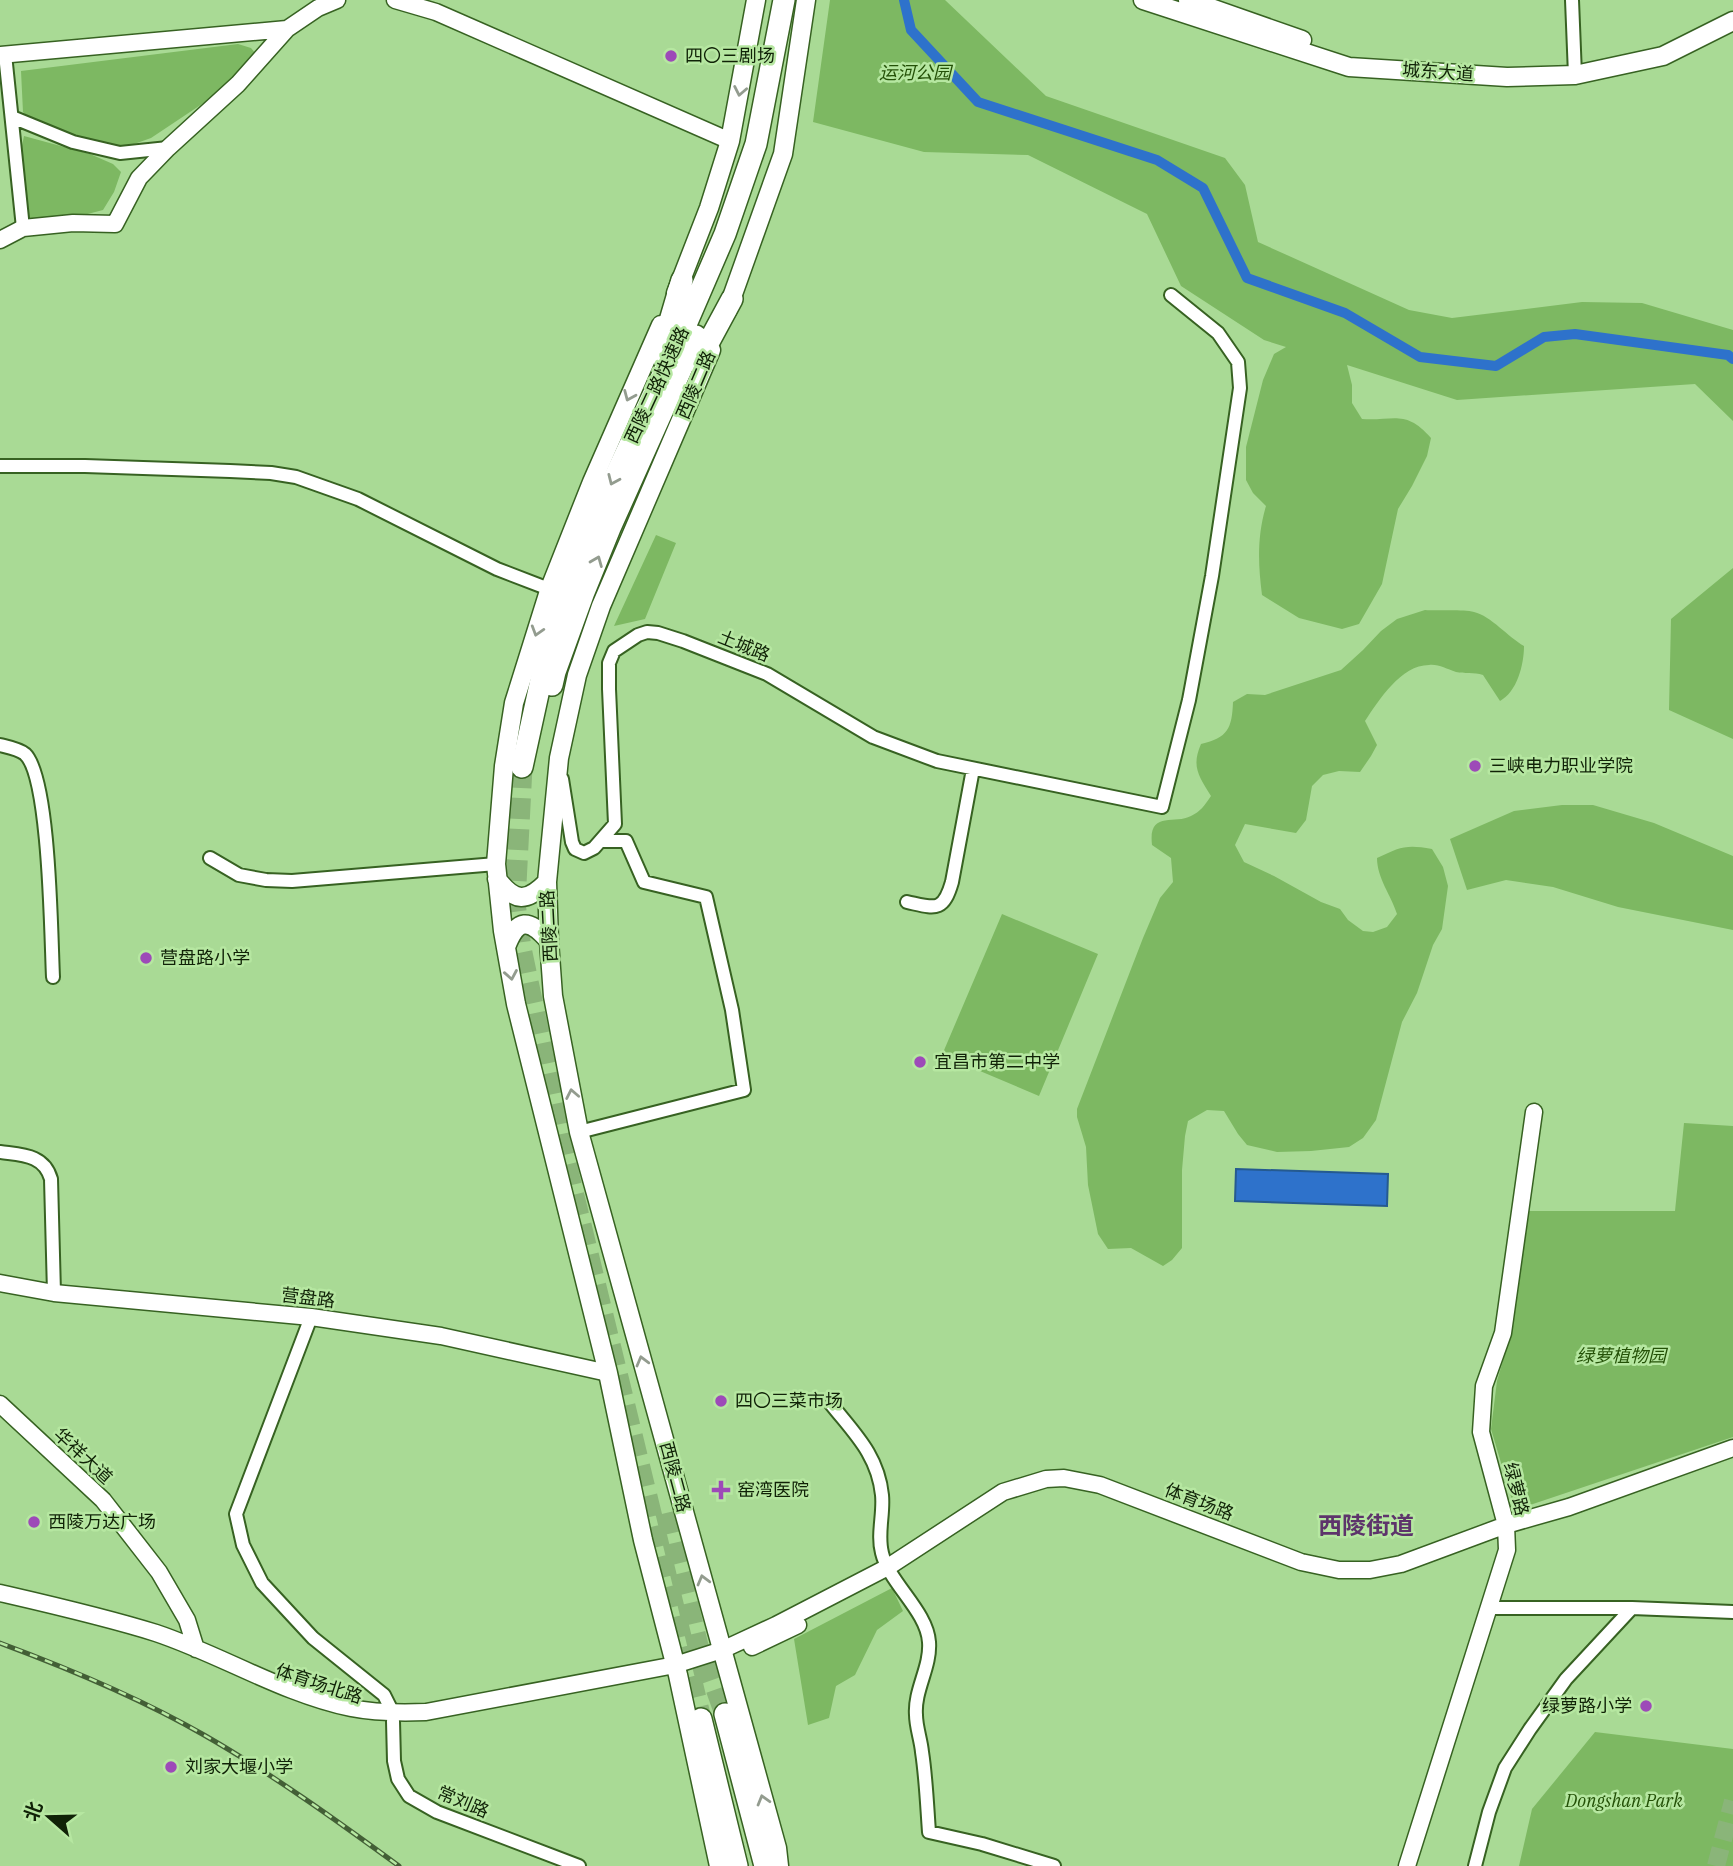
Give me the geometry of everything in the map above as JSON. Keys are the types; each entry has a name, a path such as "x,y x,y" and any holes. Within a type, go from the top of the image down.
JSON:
{"highway":[{"name":"西陵二路快速路","path":"783,0 756,144 690,332 584,592 555,672 528,767 550,639 582,547 632,438 690,332 738,241 769,142 795,0"},
{"path":"632,438 662,351 682,280"},
{"path":"610,528 732,299"},
{"path":"714,1717 737,1866"},
{"path":"714,1717 753,1866"},
{"path":"714,1717 765,1866"}],"main road":[{"path":"719,1866 676,1670 643,1540 608,1373 516,1004 497,872 505,766 514,703 549,589 598,469 682,280 709,208 730,141 756,0"},
{"name":"西陵二路","path":"779,1866 777,1848 579,1132 553,996 547,882 559,758 577,675 601,606 732,299 783,154 806,0"},
{"name":"城东大道","path":"1143,0 1349,68 1507,77 1574,70 1663,55 1733,21"},
{"name":"城东大道","path":"1188,0 1350,57 1574,70 1660,46 1733,10"},
{"path":"497,872 506,890 520,897 533,895 547,882"},
{"path":"506,947 514,929 522,925 536,928 549,941"}],"street":[{"path":"0,240 23,228 73,223 115,224 139,178 168,148 238,84 287,29 318,8 337,0"},
{"path":"395,0 436,12 730,141"},
{"path":"1572,0 1574,70"},
{"path":"23,228 3,54 287,29"},
{"path":"12,117 73,142 120,153 168,148"},
{"name":"土城路","path":"602,841 615,824 609,663 614,651 647,632 684,640 767,674 873,737 937,761 1162,807 1192,686 1212,576 1240,388 1238,362 1218,332 1171,295"},
{"path":"0,466 216,470 296,477 358,499 497,569 549,589"},
{"path":"0,745 25,754 34,770 44,820 53,977"},
{"path":"559,758 575,849 584,853 602,841 626,841 644,882 706,897 732,1010 744,1090 579,1132"},
{"path":"906,902 934,907 947,898 974,769"},
{"path":"210,859 239,875 266,880 497,872"},
{"name":"绿萝路","path":"1407,1866 1507,1550 1506,1530 1482,1432 1483,1409 1485,1386 1503,1333 1534,1112"},
{"path":"0,1152 32,1158 48,1168 51,1179 54,1293"},
{"name":"营盘路","path":"0,1283 54,1293 311,1317 442,1336 608,1373"},
{"path":"311,1317 236,1514 243,1545 262,1583 313,1638 384,1695 393,1717"},
{"name":"华祥大道","path":"0,1404 103,1500 159,1572 187,1620 197,1649"},
{"path":"831,1404 869,1451 877,1467 883,1496 880,1533 882,1553 923,1622 929,1641 915,1715 925,1772 929,1832 982,1844 1054,1866"},
{"name":"体育场路","path":"676,1670 778,1636 891,1572 999,1506 1024,1494 1051,1487 1073,1488 1117,1499 1296,1568 1338,1577 1370,1579 1404,1573 1506,1530 1733,1448"},
{"name":"体育场路","path":"1506,1530 1733,1459"},
{"name":"体育场北路","path":"0,1593 145,1630 307,1695 393,1717"},
{"name":"体育场北路","path":"0,1604 155,1644 308,1704 351,1717 426,1716 676,1670"},
{"path":"1488,1608 1632,1608 1733,1612"},
{"path":"1475,1866 1489,1812 1505,1768 1566,1679 1632,1608"},
{"name":"常刘路","path":"393,1717 394,1761 398,1779 408,1796 437,1812 579,1866"}],"green space":[{"name":"运河公园","path":"830,0 945,0 1046,96 1225,158 1245,185 1258,242 1409,310 1452,318 1582,302 1642,303 1733,330 1733,421 1695,384 1457,400 1347,365 1352,385 1352,403 1362,419 1407,420 1431,438 1427,456 1398,509 1382,584 1359,624 1342,629 1299,618 1262,595 1259,550 1266,506 1253,493 1246,480 1246,447 1263,380 1274,354 1286,347 1264,340 1181,286 1147,214 1028,155 924,152 813,122"},
{"path":"238,44 251,48 256,54 235,82 151,138 120,149 80,139 30,120 23,112 21,71"},
{"path":"24,136 90,154 113,164 121,172 114,192 103,210 72,218 28,221 20,155"},
{"path":"656,535 676,543 645,619 614,626"},
{"path":"1733,568 1733,739 1669,710 1671,619"},
{"path":"1425,610 1480,614 1524,646 1521,669 1511,691 1500,701 1483,675 1456,672 1433,665 1409,671 1392,685 1365,721 1377,745 1360,772 1339,771 1323,775 1312,786 1306,820 1296,833 1245,824 1235,845 1244,862 1340,909 1348,920 1363,931 1373,932 1387,927 1397,914 1382,879 1377,858 1403,848 1432,849 1443,867 1448,886 1442,929 1433,945 1417,993 1402,1022 1376,1120 1363,1138 1349,1147 1277,1152 1247,1145 1224,1111 1207,1110 1188,1121 1185,1136 1182,1248 1163,1266 1131,1248 1108,1249 1098,1234 1088,1185 1086,1147 1077,1109 1143,938 1160,898 1173,882 1171,858 1152,845 1154,827 1164,821 1194,814 1211,796 1198,771 1198,752 1201,744 1217,739 1227,730 1233,702 1247,694 1265,695 1341,670 1397,619"},
{"path":"1562,805 1593,805 1654,823 1733,856 1733,930 1618,907 1553,887 1506,880 1467,890 1450,839 1514,811"},
{"path":"1002,914 1098,954 1039,1096 942,1055"},
{"name":"绿萝植物园","path":"1684,1123 1733,1126 1733,1437 1515,1510 1491,1429 1497,1381 1513,1327 1529,1211 1675,1211"},
{"path":"892,1588 903,1611 877,1630 855,1675 836,1686 829,1718 808,1725 794,1639"},
{"name":"Dongshan Park","path":"1595,1732 1733,1749 1733,1866 1519,1866 1532,1809"}],"water":[{"path":"1236,1169 1388,1174 1387,1206 1235,1201"}],"waterway":[{"path":"904,0 911,30 978,102 1157,160 1203,188 1247,278 1345,313 1420,357 1496,366 1544,337 1575,334 1728,355 1733,359"}],"tunnel":[{"path":"522,767 515,903 521,948 565,1159 701,1719"},
{"path":"666,1513 705,1675"},
{"path":"706,1660 725,1714"},
{"path":"1716,1866 1733,1801"}],"railway":[{"path":"0,1643 104,1685 204,1735 279,1781 399,1866"}],"place":[{"name":"四〇三剧场","path":"671,56"},
{"name":"三峡电力职业学院","path":"1475,766"},
{"name":"营盘路小学","path":"146,958"},
{"name":"宜昌市第二中学","path":"920,1062"},
{"name":"四〇三菜市场","path":"721,1401"},
{"name":"窑湾医院","path":"721,1490"},
{"name":"西陵万达广场","path":"34,1522"},
{"name":"绿萝路小学","path":"1646,1706"},
{"name":"刘家大堰小学","path":"171,1767"}],"district":[{"name":"西陵街道","path":"1366,1526"}]}
